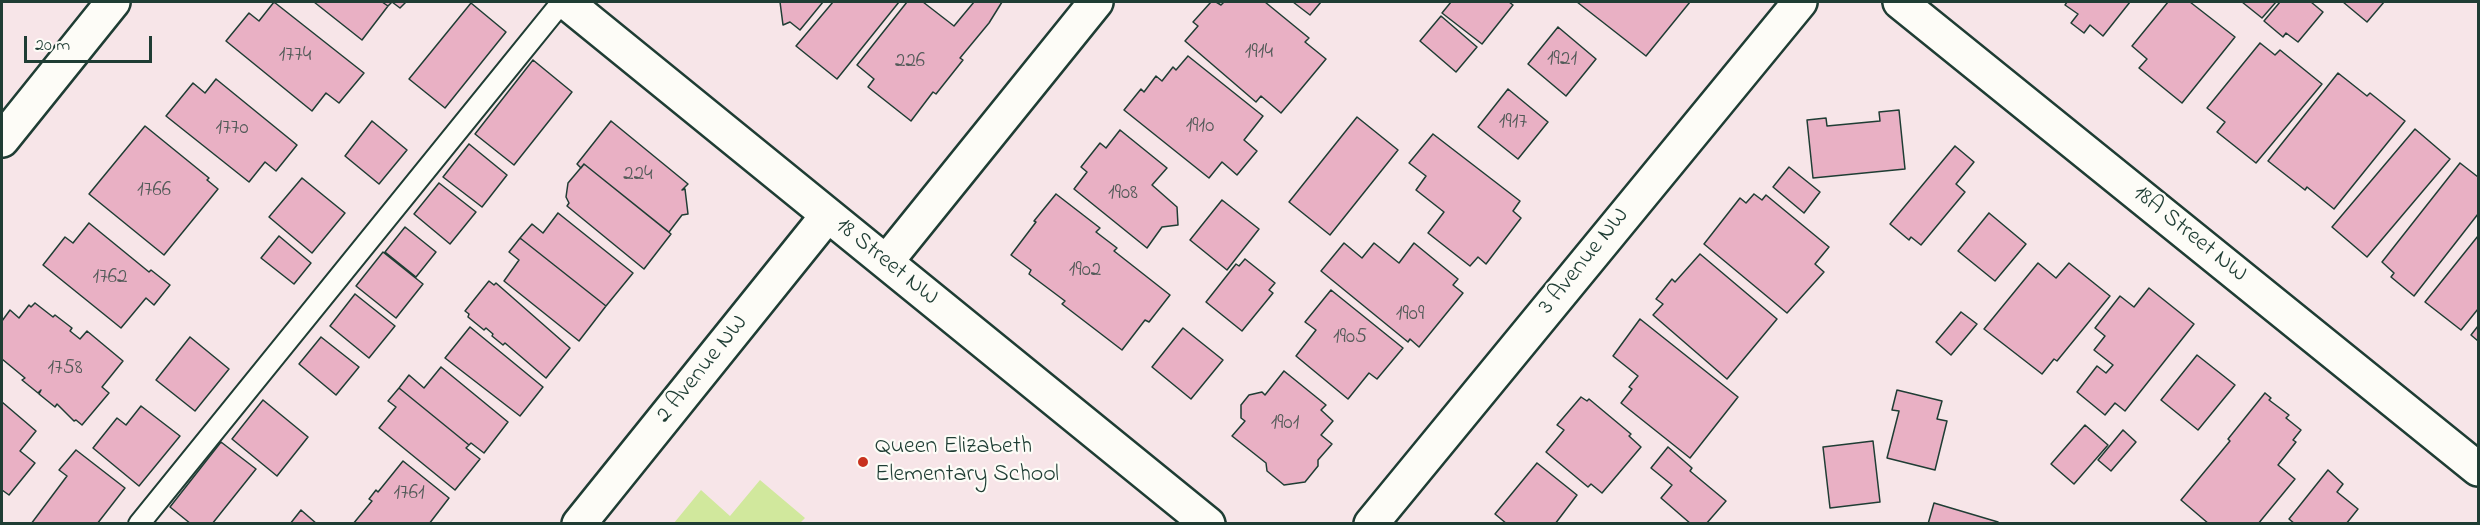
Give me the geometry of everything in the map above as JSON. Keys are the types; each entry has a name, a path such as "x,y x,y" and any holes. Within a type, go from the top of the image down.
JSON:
{"street":[{"path":"2,140 113,2"},
{"name":"18 Street NW","path":"564,2 1208,524"},
{"path":"886,262 1096,2"},
{"name":"3 Avenue NW","path":"1371,524 1800,2"},
{"name":"18A Street NW","path":"1900,2 2478,469"},
{"name":"2 Avenue NW","path":"579,524 827,216"}],"lane":[{"path":"139,524 564,2"}],"green space":[{"path":"760,480 805,518 800,523 674,523 701,490 730,516"}],"building":[{"path":"274,2 364,73 339,103 326,93 312,111 226,41 249,13 259,21"},
{"path":"314,2 382,2 388,6 362,40"},
{"path":"392,2 406,2 400,8"},
{"path":"780,2 823,2 800,30 790,22 783,25"},
{"path":"833,2 899,2 837,79 796,46"},
{"path":"907,2 923,2 954,26 974,2 1002,2 989,23 960,58 963,60 936,94 933,92 911,121 868,87 874,79 857,65"},
{"path":"1211,2 1221,5 1224,2 1265,2 1309,38 1305,42 1326,59 1281,113 1261,96 1256,102 1185,41 1198,26 1193,22"},
{"path":"1293,2 1321,2 1310,15"},
{"path":"1451,2 1509,2 1513,5 1482,44 1442,13"},
{"path":"1577,2 1690,2 1646,56"},
{"path":"2067,2 2130,2 2103,36 2090,25 2084,33 2071,23 2078,14 2065,5"},
{"path":"2168,2 2190,2 2235,37 2182,103 2139,68 2147,59 2132,46"},
{"path":"2242,2 2276,2 2262,18"},
{"path":"2280,2 2311,2 2323,12 2298,42 2286,33 2283,37 2264,21"},
{"path":"2343,2 2384,2 2367,22"},
{"path":"471,3 506,32 445,108 409,79"},
{"path":"1441,16 1477,47 1456,72 1420,41"},
{"path":"1558,27 1596,59 1566,96 1528,64"},
{"path":"2260,43 2275,55 2280,50 2322,84 2256,163 2217,132 2225,122 2207,108"},
{"path":"1188,56 1263,116 1244,140 1257,151 1237,175 1222,162 1209,178 1124,110 1141,89 1144,92 1156,76 1162,81 1173,67 1176,70"},
{"path":"533,60 572,92 514,165 475,134"},
{"path":"2338,73 2367,96 2370,93 2405,121 2334,209 2307,187 2305,190 2268,161"},
{"path":"216,79 297,145 276,171 265,162 249,182 166,116 193,83 205,93"},
{"path":"1508,89 1548,122 1518,159 1478,127"},
{"path":"1899,110 1905,169 1813,178 1807,120 1826,118 1827,126 1880,121 1879,112"},
{"path":"1357,117 1398,150 1330,235 1289,202"},
{"path":"372,121 407,150 379,184 345,156"},
{"path":"611,121 688,184 682,190 685,189 688,214 682,215 669,232 584,164 581,168 577,164"},
{"path":"145,126 209,178 207,180 218,189 164,255 89,194"},
{"path":"2415,129 2450,159 2367,257 2332,227"},
{"path":"1120,130 1167,168 1152,185 1177,207 1178,225 1162,227 1147,248 1074,189 1087,172 1081,167 1100,143 1106,148"},
{"path":"1433,134 1520,201 1513,211 1521,218 1486,264 1478,257 1470,266 1428,233 1444,212 1416,190 1426,176 1409,163"},
{"path":"469,144 507,175 482,207 443,177"},
{"path":"1955,146 1974,162 1956,184 1965,192 1921,245 1911,237 1909,240 1890,224"},
{"path":"2460,163 2478,177 2478,214 2414,296 2391,277 2394,273 2382,262"},
{"path":"584,164 671,234 644,269 567,206 569,203 566,197 568,183"},
{"path":"1789,167 1820,192 1804,213 1773,187"},
{"path":"302,178 345,213 312,253 269,217"},
{"path":"439,183 476,212 450,244 414,214"},
{"path":"1056,194 1100,228 1096,232 1117,248 1114,251 1170,295 1149,322 1145,320 1122,350 1062,304 1065,301 1029,274 1031,270 1011,255"},
{"path":"1754,194 1762,200 1766,195 1829,247 1815,264 1824,272 1787,313 1704,244 1740,198 1746,203"},
{"path":"1222,200 1259,229 1227,270 1190,240"},
{"path":"558,213 633,273 606,306 520,238 532,224 543,233"},
{"path":"1989,213 2026,244 1995,281 1958,251"},
{"path":"89,223 149,272 151,270 170,285 154,305 146,298 121,328 43,265 65,237 73,243"},
{"path":"405,227 436,252 416,277 385,252"},
{"path":"279,236 311,263 294,284 261,258"},
{"path":"2478,236 2478,309 2461,330 2425,302"},
{"path":"520,238 606,306 579,341 504,281 519,260 509,252"},
{"path":"1344,243 1362,258 1374,243 1399,263 1414,243 1458,279 1453,285 1463,293 1419,347 1410,339 1408,342 1321,271"},
{"path":"383,252 423,284 396,318 356,286"},
{"path":"1700,254 1777,319 1727,379 1653,315 1663,304 1656,299 1672,279 1675,282"},
{"path":"1245,259 1275,283 1269,290 1273,293 1242,331 1206,302 1236,264 1239,266"},
{"path":"2038,263 2056,278 2069,263 2110,296 2057,361 2054,359 2042,374 1984,329"},
{"path":"489,281 494,285 496,283 570,348 546,378 505,343 503,345 492,336 493,334 486,328 484,330 468,317 469,314 465,311"},
{"path":"2149,288 2194,324 2125,411 2115,403 2105,415 2077,392 2097,366 2106,373 2113,365 2094,350 2105,336 2095,328 2120,296 2134,307"},
{"path":"1331,290 1403,348 1377,379 1369,373 1348,399 1296,356 1316,330 1305,322"},
{"path":"355,294 395,326 369,358 330,326"},
{"path":"35,303 72,328 70,331 80,339 87,331 123,361 102,387 109,393 82,425 74,421 57,404 55,407 39,394 41,390 38,393 22,380 25,378 2,359 2,321 10,310 19,318 29,305 31,307"},
{"path":"1961,312 1977,324 1951,355 1936,342"},
{"path":"1640,319 1738,397 1690,458 1621,403 1632,389 1629,387 1638,376 1613,356"},
{"path":"2478,326 2478,341 2471,335"},
{"path":"470,327 543,387 520,416 445,358"},
{"path":"1183,328 1223,360 1191,399 1152,367"},
{"path":"190,337 229,369 195,411 156,380"},
{"path":"321,337 359,367 336,395 299,364"},
{"path":"2197,355 2235,385 2198,430 2161,400"},
{"path":"441,367 508,422 484,453 471,443 469,445 399,388 409,375 424,388"},
{"path":"1284,371 1326,405 1321,410 1333,421 1321,435 1332,444 1318,460 1318,466 1305,482 1284,485 1267,471 1266,463 1232,436 1245,421 1241,418 1241,405 1249,395 1262,392 1265,395"},
{"path":"399,388 469,445 466,448 480,459 455,490 379,428 396,407 388,401"},
{"path":"1897,390 1942,401 1937,419 1947,421 1935,470 1887,458 1899,411 1892,410"},
{"path":"2265,393 2271,398 2269,400 2289,415 2286,418 2301,430 2293,440 2296,442 2278,465 2295,479 2258,524 2209,524 2181,500 2230,441 2228,439"},
{"path":"1581,397 1587,401 1589,399 1631,434 1629,436 1641,447 1602,493 1591,484 1588,487 1546,452 1564,430 1557,425"},
{"path":"263,400 308,437 277,476 232,439"},
{"path":"2,402 36,431 20,451 35,463 9,495 2,490"},
{"path":"141,406 180,436 139,486 93,448 117,418 126,425"},
{"path":"2085,425 2108,445 2074,484 2051,464"},
{"path":"2123,430 2136,442 2111,471 2098,460"},
{"path":"1873,441 1880,502 1830,508 1823,447"},
{"path":"221,442 256,469 212,524 191,524 170,507"},
{"path":"1668,447 1692,468 1690,471 1726,501 1706,524 1691,524 1661,498 1672,485 1651,468"},
{"path":"76,450 125,488 97,524 31,524 67,476 59,470"},
{"path":"403,461 449,498 429,524 353,524 372,501 369,499 376,490 378,492"},
{"path":"1537,463 1577,495 1555,524 1507,524 1495,514"},
{"path":"2328,470 2343,484 2337,492 2358,509 2346,524 2295,524 2289,519"},
{"path":"1934,503 1998,522 1997,524 1928,524"},
{"path":"301,510 317,524 290,524"}],"place":[{"name":"Queen Elizabeth Elementary School","path":"863,462"}]}
